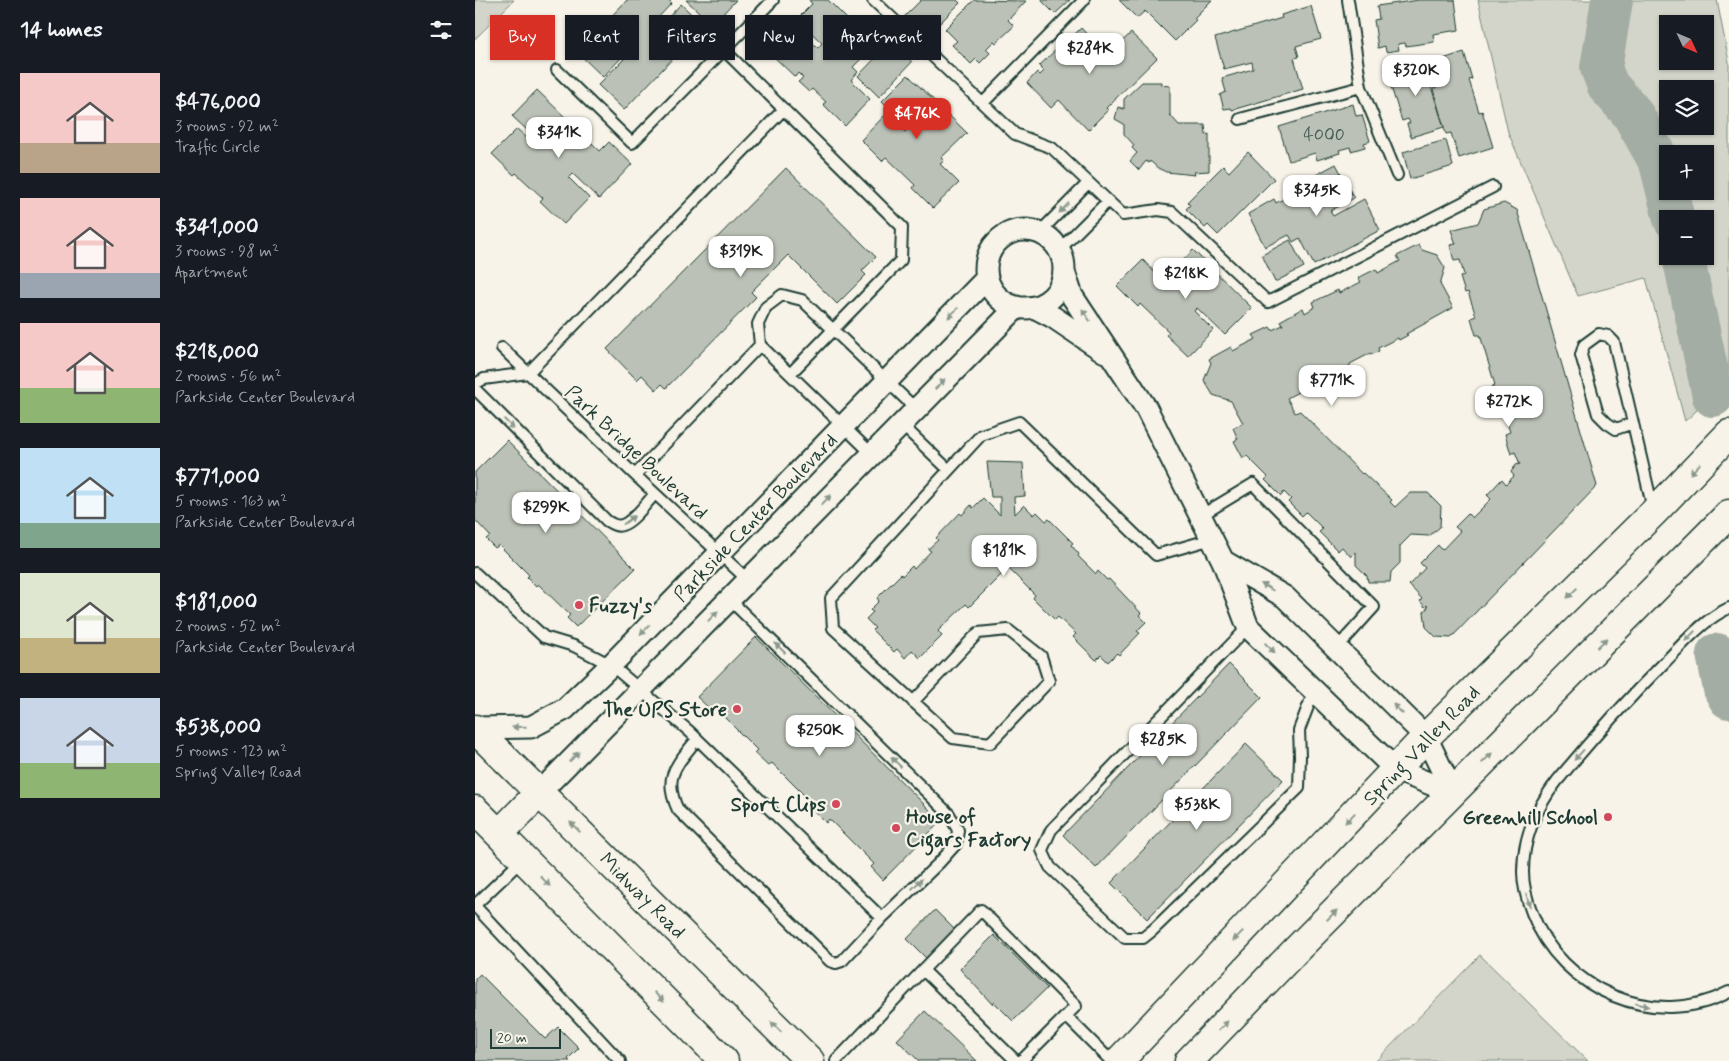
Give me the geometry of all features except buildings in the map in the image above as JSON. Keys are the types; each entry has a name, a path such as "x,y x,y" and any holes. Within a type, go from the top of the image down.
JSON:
{"main road":[{"name":"Spring Valley Road","path":"1119,1061 1426,737 1654,512 1729,434"},
{"path":"1189,1061 1297,949 1729,514"},
{"name":"Midway Road","path":"475,729 810,1061"},
{"path":"540,792 486,824 523,859 716,1058"}],"street":[{"path":"1111,357 1053,317 1025,307 1007,304 996,296 989,285 986,272 987,258 993,246 1003,237 1021,230 1039,233 1053,241 1063,260 1064,272 1072,296 1146,408 1223,561 1248,626 1396,770 1453,793"},
{"path":"1025,307 1046,302 1062,283 1064,272"},
{"name":"Parkside Center Boulevard","path":"475,729 531,727 565,708 720,553 987,278"},
{"name":"Parkside Center Boulevard","path":"540,792 908,417 1025,307"},
{"path":"1223,561 1285,597 1426,737 1453,793"}],"lane":[{"path":"735,39 773,0"},
{"path":"873,0 1015,134 1052,148 1123,215 1158,210 1172,212 1268,302 1493,187"},
{"path":"983,104 1084,0"},
{"path":"1348,0 1361,87 1397,175"},
{"path":"557,70 633,143 714,60"},
{"path":"734,60 902,227 901,260 791,373"},
{"path":"1240,118 1361,87"},
{"path":"475,384 483,379 528,373 784,109"},
{"path":"1039,233 1088,183"},
{"path":"1059,250 1107,201"},
{"path":"872,454 791,373 760,345 758,324 766,306 782,295 802,300 886,382 908,417 949,470"},
{"path":"1633,423 1617,428 1607,423 1598,414 1581,354 1583,345 1599,334 1608,336 1615,342 1654,512"},
{"path":"635,476 760,345"},
{"name":"Park Bridge Boulevard","path":"502,348 635,476 748,580"},
{"path":"475,389 607,521 615,525 623,525 655,494"},
{"path":"913,702 978,633 1008,630 1041,656 1049,681 990,743 953,738 913,702 833,628 831,598 981,435 1019,422 1156,556 1211,539"},
{"path":"1199,516 1253,484 1374,607 1337,648"},
{"path":"475,572 543,637 574,646 611,664 697,739 882,918"},
{"path":"697,739 675,768 670,779 673,799 678,810 829,961 835,963 842,962 882,918 956,844 958,830 949,814 729,599"},
{"path":"1729,608 1715,615 1686,640 1638,689 1544,797 1529,832 1523,872 1529,904 1543,936 1566,965 1595,987 1631,1003 1663,1008 1707,1002 1729,992"},
{"path":"1248,626 1051,830 1042,850 1050,867 1125,938 1143,938 1153,930 1299,788 1299,730 1314,691"},
{"path":"523,859 475,906 620,1061"},
{"path":"836,1061 981,910 1076,1006 1021,1061"},
{"path":"923,970 1015,1061"},
{"path":"1066,1016 1111,1061"}],"shaded area":[{"path":"475,0 514,0 499,15 490,15 490,24 475,39"},
{"path":"1478,0 1717,0 1729,62 1729,381 1685,421 1646,278 1578,296 1508,132"},
{"path":"1480,955 1588,1061 1376,1061"}],"waterway":[{"path":"1612,0 1601,68 1608,86 1632,113 1660,163 1672,210"},
{"path":"1685,265 1713,396"},
{"path":"1717,654 1724,689 1729,698"}],"place":[{"name":"Fuzzy's","path":"579,605"},
{"name":"The UPS Store","path":"737,709"},
{"name":"Sport Clips","path":"836,804"},
{"name":"Greenhill School","path":"1608,817"},
{"name":"House of Cigars Factory","path":"896,828"}]}
